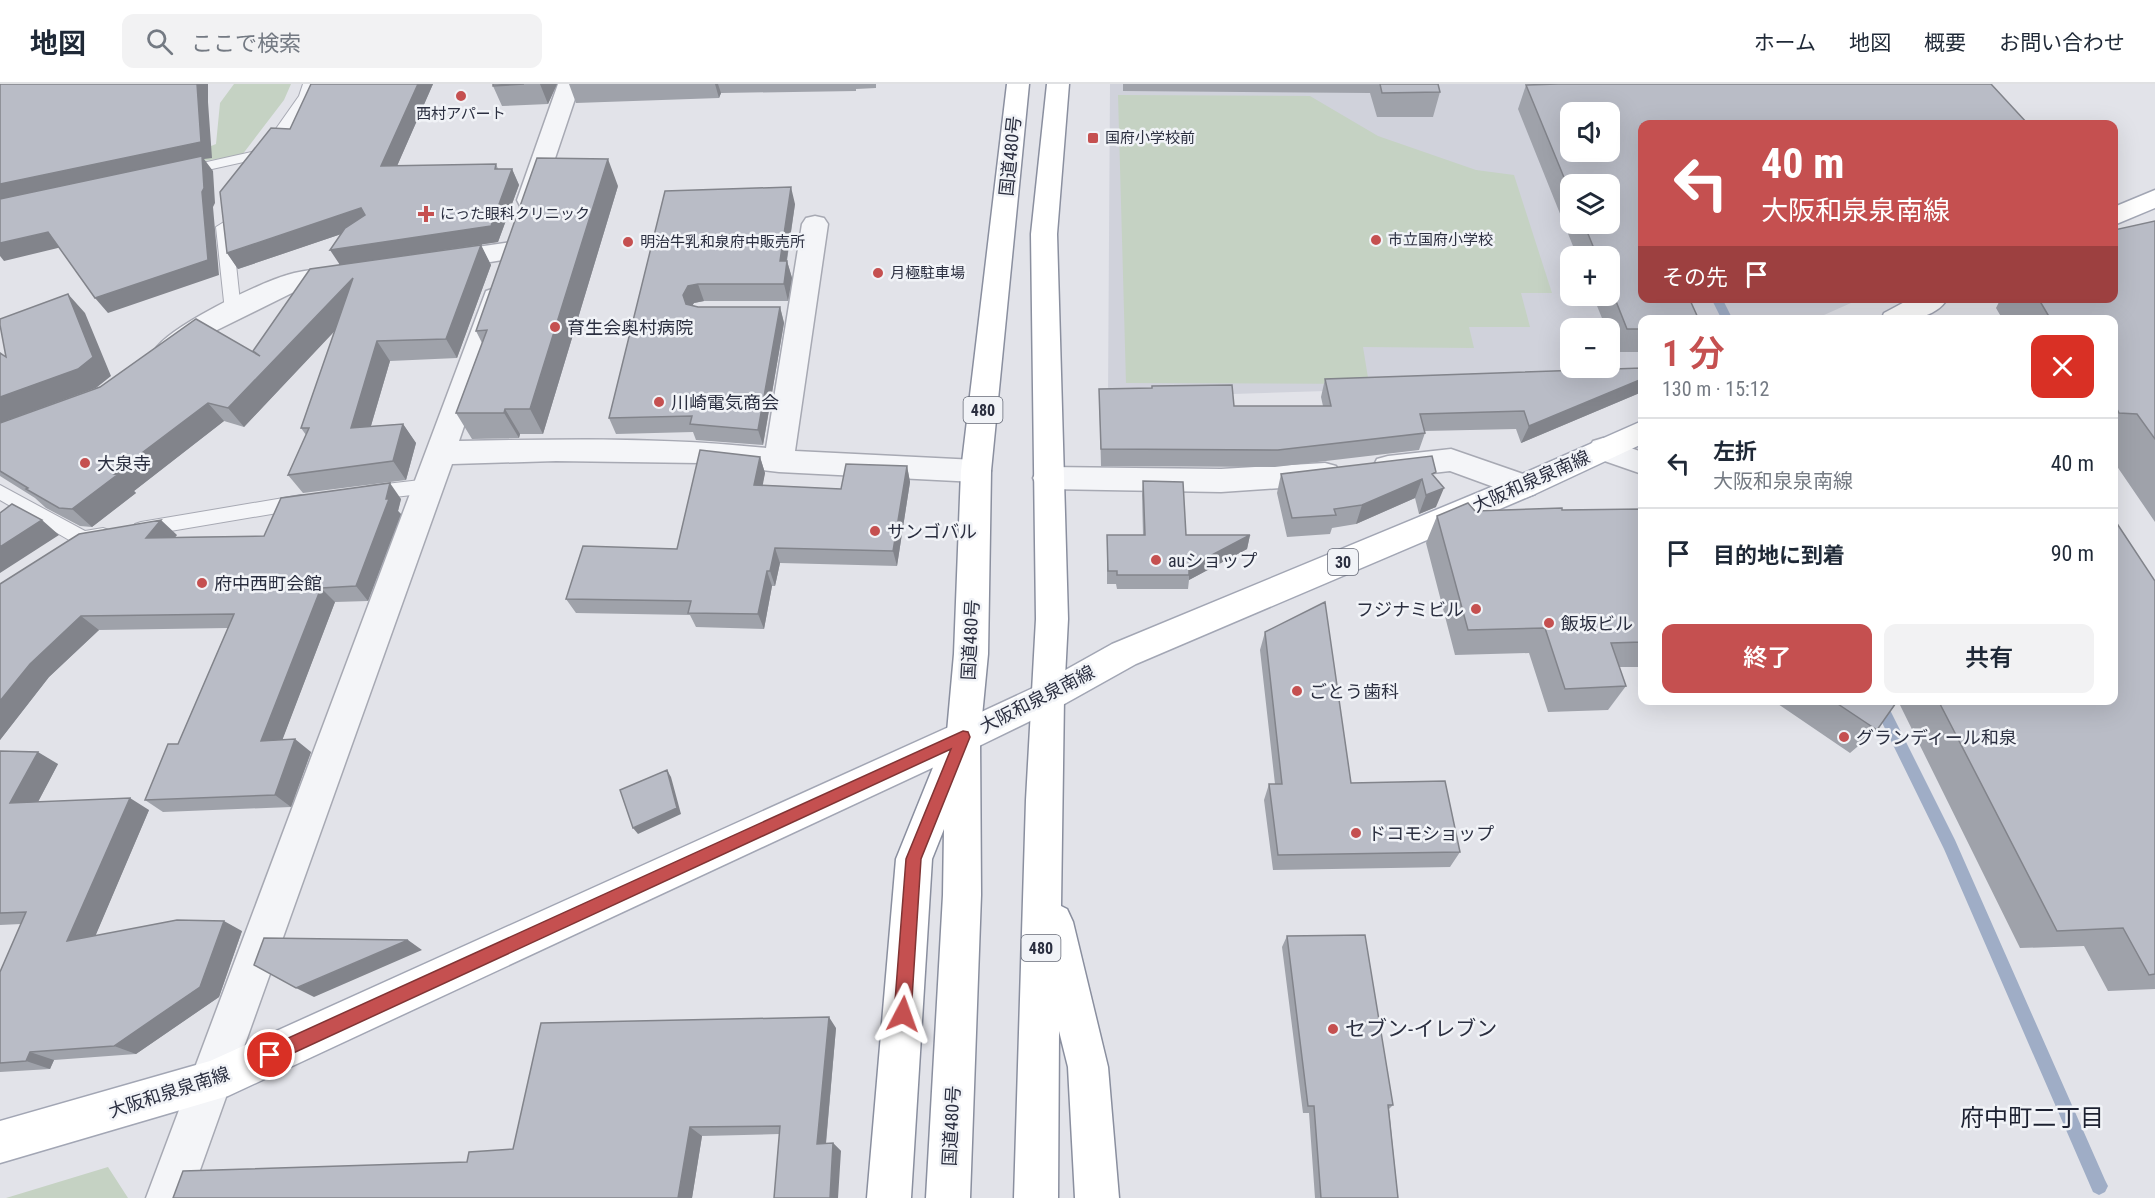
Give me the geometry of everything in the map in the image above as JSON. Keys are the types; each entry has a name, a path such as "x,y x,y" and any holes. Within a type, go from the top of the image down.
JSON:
{"main road":[{"name":"国道480号","path":"948,1198 962,895 963,737 970,654 976,471 1018,84"},
{"name":"480","path":"1036,1198 1047,697 1052,619 1044,234 1058,84"},
{"path":"2118,215 2155,198"},
{"path":"1908,315 1927,303"},
{"name":"大阪和泉泉南線","path":"0,1142 213,1081 963,737 1047,697 1124,654 1524,486 1603,449 1638,448"},
{"name":"480","path":"889,1198 914,859 963,737"},
{"name":"480","path":"1043,870 1088,1067 1097,1198"}],"street":[{"path":"168,1198 213,1081 441,453 569,84"},
{"path":"779,461 790,312 815,224"},
{"path":"419,264 511,251"},
{"path":"146,369 203,325 293,282 373,271"},
{"path":"441,453 556,450 700,452 779,461 976,471"},
{"path":"1048,478 1169,482 1275,480 1451,460 1524,486"},
{"path":"55,556 83,538"}],"lane":[{"path":"250,171 306,96 310,84"},
{"path":"173,173 265,153"},
{"path":"222,207 233,311"},
{"path":"346,496 429,486"},
{"path":"0,492 83,538 322,499"}],"shaded area":[{"name":"市立国府小学校","path":"1110,84 1706,84 1648,120 1638,120 1638,303 1851,303 1824,315 1638,315 1638,381 1108,398"}],"green space":[{"path":"234,84 291,84 284,100 242,155 177,165 179,159 216,144 220,103"},
{"path":"1118,95 1310,96 1378,136 1476,170 1514,175 1552,293 1521,293 1530,327 1469,327 1474,348 1363,347 1369,384 1126,383"},
{"path":"108,1167 128,1198 6,1198"}],"building":[{"path":"0,84 197,84 201,142 0,184"},
{"path":"311,84 418,84 381,166 496,164 495,169 512,169 491,226 330,250 345,228 365,215 361,208 227,253 220,192 271,128 290,129"},
{"path":"493,84 524,84 493,86"},
{"path":"1380,84 1438,84 1440,92 1382,93"},
{"path":"1991,84 2024,120 1638,120 1638,303 1691,303 1697,315 1638,315 1638,329 1627,329 1618,306 1620,306 1620,246 1593,246 1588,234 1620,234 1620,174 1563,174 1526,85"},
{"path":"202,156 204,188 202,192 208,260 95,298 48,232 0,243 0,199"},
{"path":"537,158 608,159 530,409 505,409 504,413 456,413 487,330 476,331"},
{"path":"791,187 780,261 787,261 784,284 698,284 688,286 683,295 686,304 698,307 780,307 758,430 690,424 692,416 609,418 665,191"},
{"path":"2155,221 2155,439 2137,414 2119,413 2118,411 2118,315 2048,315 2041,303 2118,303 2118,229"},
{"path":"481,245 446,339 377,341 351,428 403,424 393,461 288,475 309,428 301,428 353,278 228,408 208,403 72,509 59,508 0,471 0,423 100,387 196,319 260,356 253,351 310,269"},
{"path":"68,294 93,357 78,369 0,397 0,353 6,357 0,319"},
{"path":"1638,368 1638,381 1529,426 1524,411 1420,414 1425,433 1278,450 1101,449 1099,389 1232,385 1234,406 1331,406 1325,379 1560,371 1560,378 1620,378 1620,369"},
{"path":"700,450 760,457 754,485 841,489 846,464 907,466 893,551 775,548 770,571 767,571 758,614 688,613 691,601 566,599 583,546 677,549"},
{"path":"1432,456 1436,472 1432,474 1444,488 1426,495 1422,479 1362,505 1334,509 1336,515 1292,518 1281,474"},
{"path":"1143,481 1183,482 1186,535 1250,535 1189,567 1189,575 1117,575 1117,571 1108,571 1107,535 1145,535"},
{"path":"390,483 386,499 389,499 356,586 321,588 261,741 295,739 275,795 145,800 168,744 178,744 234,614 81,616 30,664 0,701 0,584 79,534 161,520 146,538 264,536 281,498"},
{"path":"1468,503 1475,511 1562,508 1562,510 1638,509 1638,642 1611,643 1626,686 1565,689 1545,628 1468,630 1437,516"},
{"path":"12,504 42,520 0,547 0,513"},
{"path":"2118,525 2155,581 2155,974 2149,975 2123,928 2057,931 1941,705 2118,705"},
{"path":"1325,602 1351,783 1445,781 1460,852 1278,855 1269,784 1282,784 1265,632"},
{"path":"1840,705 1894,705 1877,730"},
{"path":"0,751 38,752 10,803 130,798 67,941 177,920 224,921 200,987 114,1046 30,1052 26,1061 0,1063 0,972 26,912 0,913"},
{"path":"667,770 677,808 633,828 620,790"},
{"path":"1365,935 1393,1105 1388,1105 1398,1198 1321,1198 1314,1106 1308,1106 1287,936"},
{"path":"264,938 408,940 296,988 254,965"},
{"path":"829,1017 817,1144 833,1143 830,1198 774,1198 780,1126 690,1127 678,1198 173,1198 183,1171 467,1162 469,1152 513,1149 541,1023"}],"waterway":[{"path":"1719,303 1725,315"},
{"path":"1880,705 1950,845 2099,1186"}],"place":[{"name":"西村アパート","path":"461,96"},
{"name":"国府小学校前","path":"1093,138"},
{"name":"にった眼科クリニック","path":"426,214"},
{"name":"市立国府小学校","path":"1376,240"},
{"name":"明治牛乳和泉府中販売所","path":"628,242"},
{"name":"月極駐車場","path":"878,273"},
{"name":"育生会奥村病院","path":"555,327"},
{"name":"川崎電気商会","path":"659,402"},
{"name":"大泉寺","path":"85,463"},
{"name":"サンゴバル","path":"875,531"},
{"name":"auショップ","path":"1156,560"},
{"name":"府中西町会館","path":"202,583"},
{"name":"フジナミビル","path":"1476,609"},
{"name":"飯坂ビル","path":"1549,623"},
{"name":"ごとう歯科","path":"1297,691"},
{"name":"グランディール和泉","path":"1844,737"},
{"name":"ドコモショップ","path":"1356,833"},
{"name":"セブン-イレブン","path":"1333,1029"}],"district":[{"name":"府中町二丁目","path":"2032,1118"}],"route":[{"path":"270,1055 963,737 914,859 903,1014"}]}
